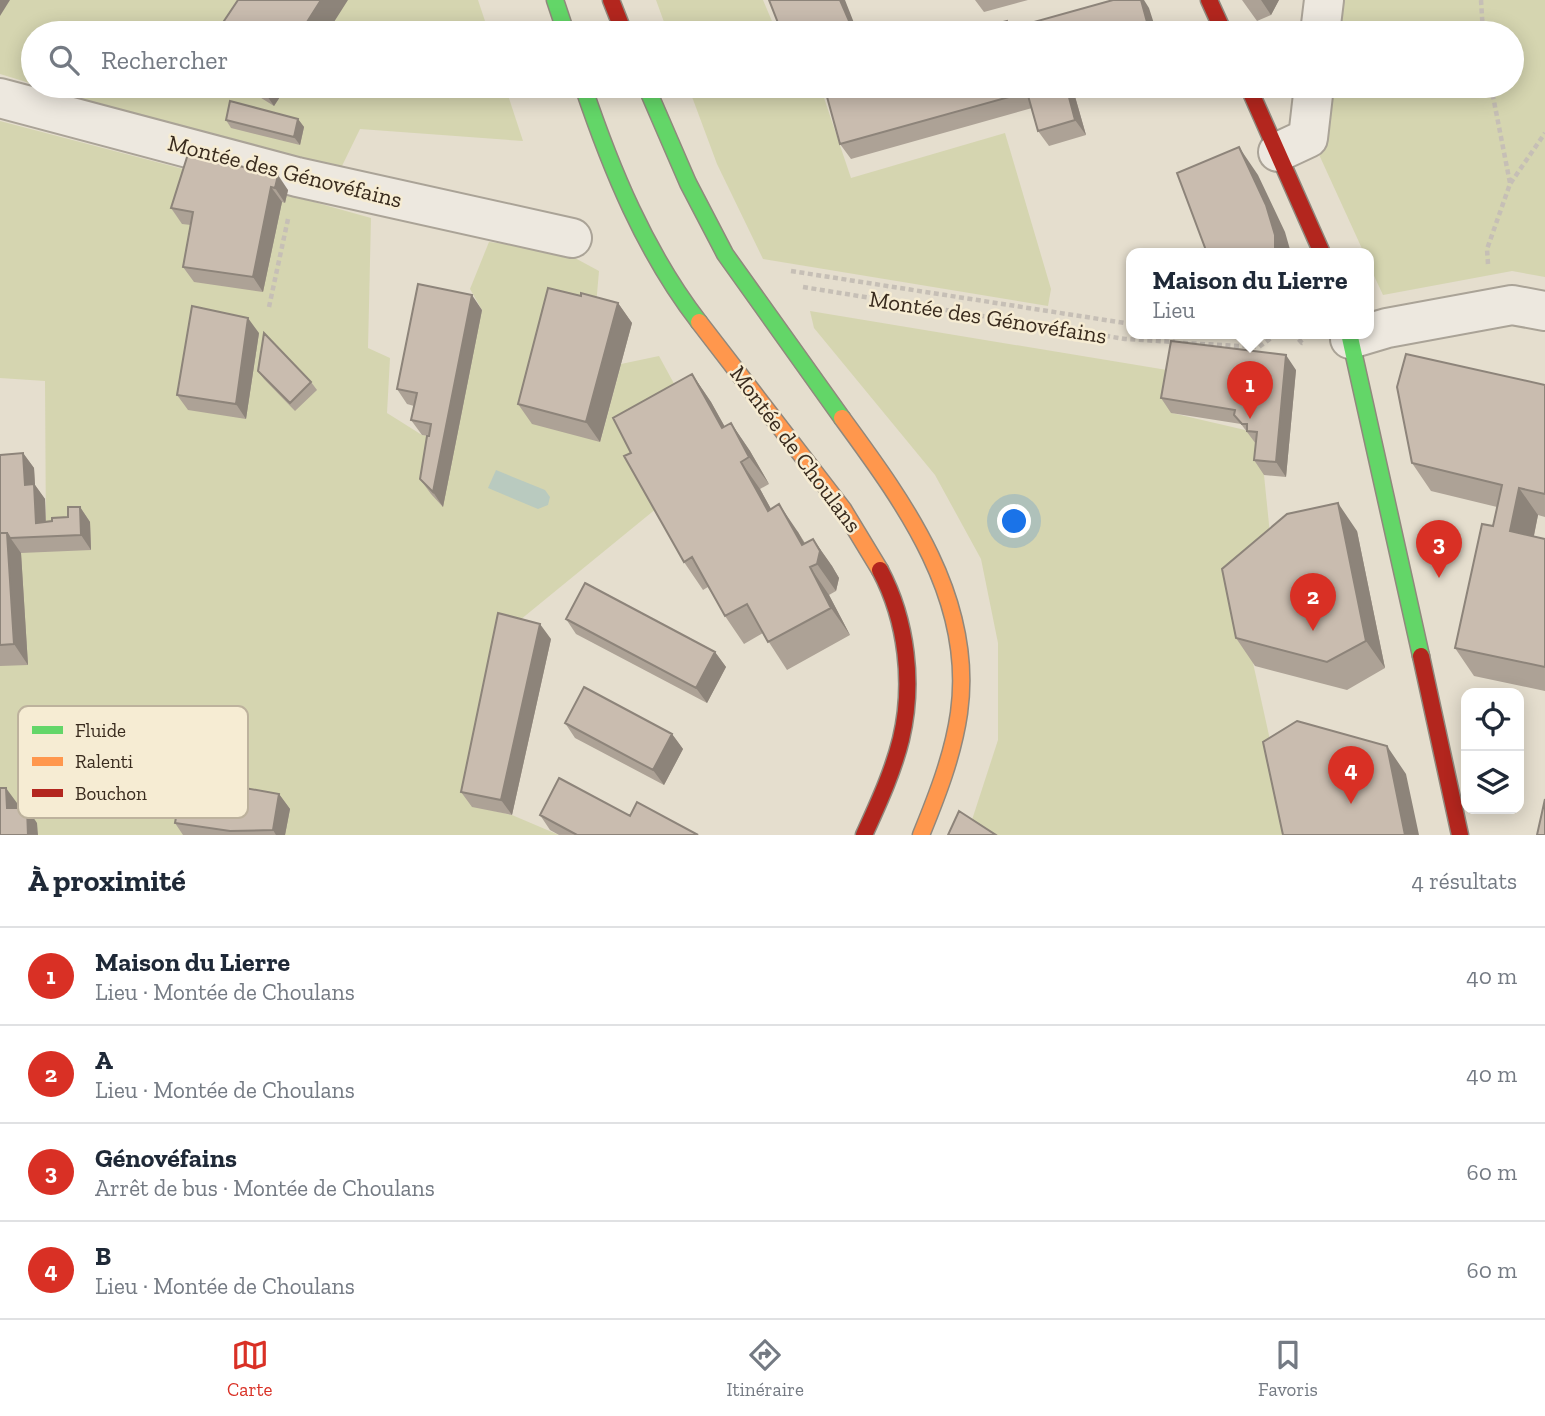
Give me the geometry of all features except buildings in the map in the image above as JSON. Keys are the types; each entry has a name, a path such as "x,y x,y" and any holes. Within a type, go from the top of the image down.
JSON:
{"main road":[{"path":"555,0 562,21"},
{"path":"611,0 620,21"},
{"path":"1209,0 1219,21"},
{"name":"Montée de Choulans","path":"587,98 629,208 667,276 692,314 850,518 881,569 888,587 905,648 905,715 895,760 864,835"},
{"path":"651,98 706,223 739,276 904,502 936,564 953,617 961,668 961,693 953,745 944,777 921,835"},
{"path":"1253,98 1320,248"},
{"path":"1350,339 1460,835"}],"street":[{"name":"Montée des Génovéfains","path":"0,98 297,177 572,238"},
{"path":"1278,152 1308,138 1313,98"},
{"path":"1374,331 1512,305 1545,311"}],"path":[{"path":"1481,0 1482,21"},
{"path":"1493,98 1510,184"},
{"path":"1489,267 1487,249 1510,184 1545,133"},
{"path":"269,307 297,177"},
{"path":"791,278 789,271 1126,323"},
{"name":"Montée des Génovéfains","path":"794,286 1125,339 1259,347 1270,339"}],"green space":[{"path":"0,0 478,0 485,21 21,21 21,80 0,74"},
{"path":"656,0 763,0 772,21 664,21"},
{"path":"1342,0 1545,0 1545,277 1512,271 1383,295 1374,276 1374,248 1362,248 1316,148 1327,98 1524,98 1524,21 1339,21"},
{"path":"77,98 509,98 523,141 360,129 341,168"},
{"path":"692,98 824,98 851,178 1005,133 1051,289 1048,306 763,259 717,164"},
{"path":"0,121 183,169 199,170 371,218 368,348 390,358 387,413 422,435 441,439 482,310 470,289 489,242 562,251 599,271 595,317 600,442 621,364 659,356 690,413 657,508 509,629 472,806 512,815 559,835 0,835 0,666 21,553 46,538 45,381 0,378"},
{"path":"810,311 1179,372 1172,413 1245,430 1267,447 1264,475 1273,564 1238,595 1291,835 984,835 970,826 998,740 998,643 981,559 935,475 814,328"}],"shaded area":[{"path":"496,470 545,490 550,497 548,505 538,509 488,488"}],"traffic: fast":[{"path":"555,0 562,21"},
{"path":"587,98 631,209 662,267 699,322"},
{"path":"651,98 688,183 725,254 842,418"},
{"path":"1350,339 1421,656"}],"traffic: slow":[{"path":"699,322 843,509 880,570"},
{"path":"842,418 911,519 946,592 956,631 961,671 959,713 944,775 921,835"}],"traffic: jam":[{"path":"611,0 619,21"},
{"path":"1209,0 1219,21"},
{"path":"1253,98 1320,248"},
{"path":"864,835 898,751 907,697 906,653 902,631 897,610 880,570"},
{"path":"1421,656 1460,835"}],"place":[{"name":"Maison du Lierre","path":"1250,419"},
{"name":"Génovéfains","path":"1439,578"},
{"name":"A","path":"1313,631"},
{"name":"B","path":"1351,804"}]}
